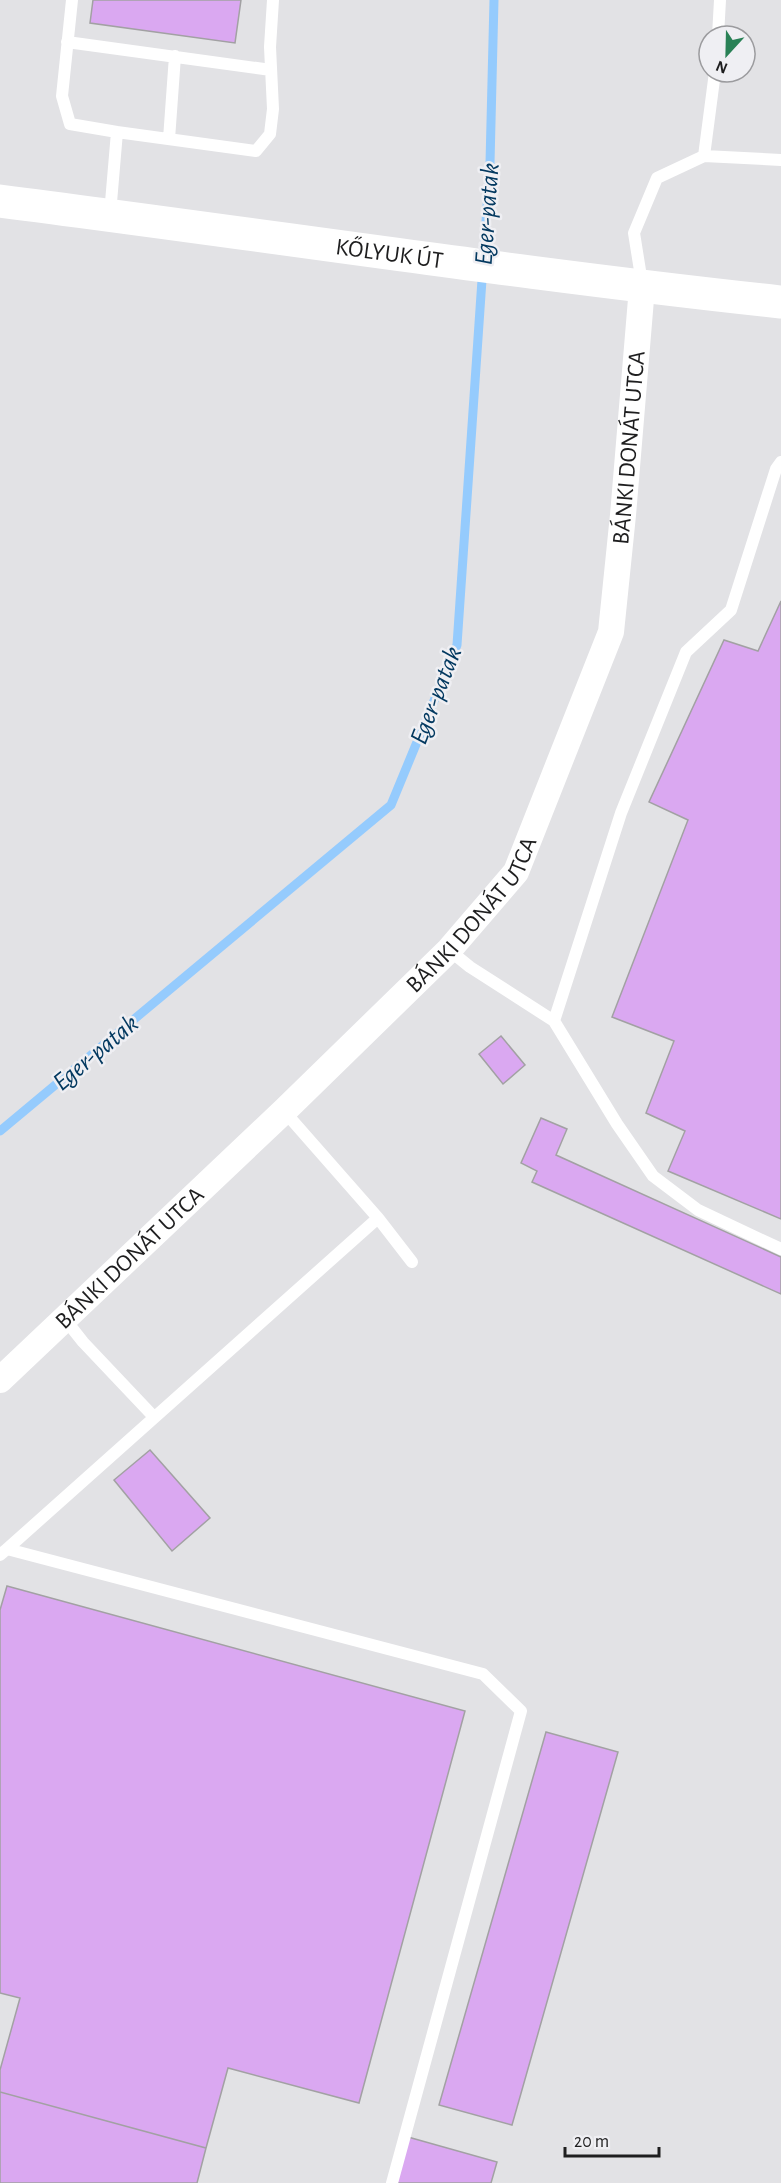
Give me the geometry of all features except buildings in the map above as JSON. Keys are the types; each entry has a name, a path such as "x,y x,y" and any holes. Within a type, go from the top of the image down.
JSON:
{"main road":[{"name":"KŐLYUK ÚT","path":"0,201 442,262 781,302"}],"street":[{"name":"BÁNKI DONÁT UTCA","path":"0,1380 284,1111 448,950 516,872 611,632 624,515 642,287"}],"lane":[{"path":"72,0 62,96 70,124 256,151 270,134 273,109 270,47 273,0"},
{"path":"719,24 720,0"},
{"path":"67,42 271,70"},
{"path":"169,139 175,56"},
{"path":"704,156 713,84"},
{"path":"110,215 117,132"},
{"path":"642,287 634,233 657,178 704,156 781,160"},
{"path":"554,1021 621,813 686,652 731,610 776,469 781,462"},
{"path":"448,950 470,967 554,1021 617,1124 653,1176 698,1210 781,1249"},
{"path":"284,1111 378,1218 412,1262"},
{"path":"4,1552 378,1218"},
{"path":"64,1318 83,1342 154,1417"},
{"path":"4,1552 483,1674 521,1711 392,2183"}],"waterway":[{"name":"Eger-patak","path":"0,1131 391,805 457,645 490,163 494,0"}]}
